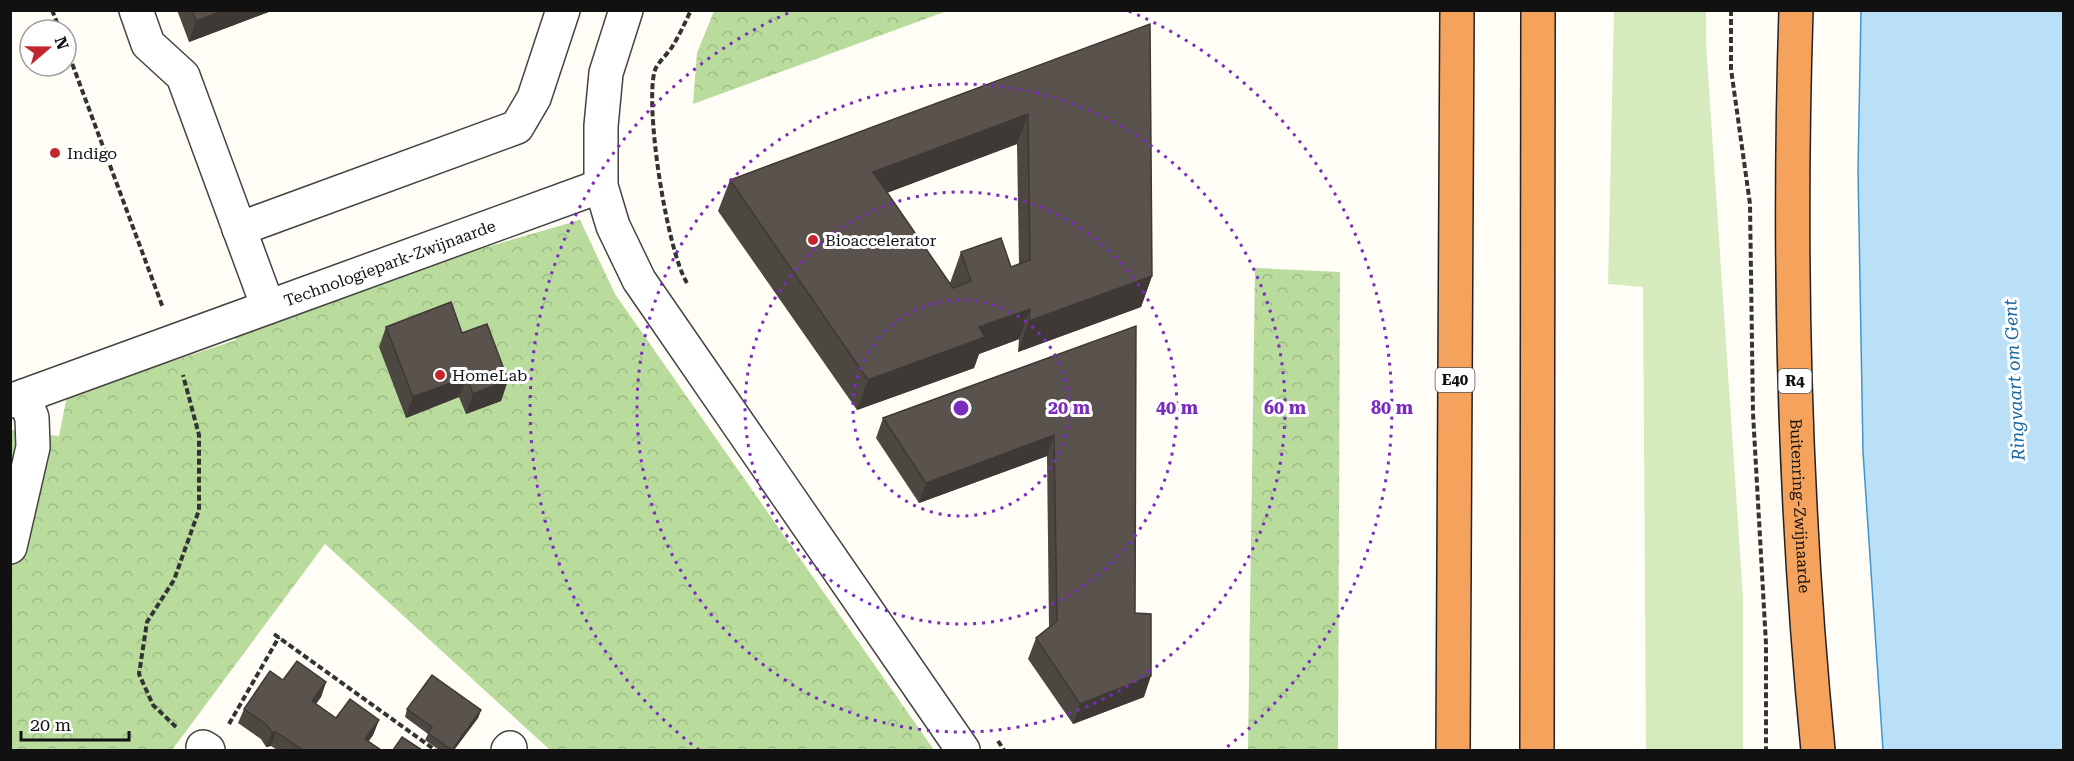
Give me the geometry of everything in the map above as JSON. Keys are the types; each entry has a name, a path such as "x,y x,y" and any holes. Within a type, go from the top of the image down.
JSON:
{"highway":[{"name":"E40","path":"1453,750 1457,10"},
{"path":"1537,750 1538,10"},
{"name":"Buitenring-Zwijnaarde","path":"1796,10 1792,125 1794,356 1807,638 1818,750"}],"street":[{"path":"136,10 148,44 183,76 268,307"},
{"path":"239,229 517,127 534,98 563,10"},
{"path":"626,10 606,73 601,126 601,186 613,226 639,280 963,750"},
{"name":"Technologiepark-Zwijnaarde","path":"17,399 601,186"},
{"path":"10,547 33,447 32,418 17,399"}],"path":[{"path":"691,10 672,47 656,69 653,101 665,211 673,250 692,290"},
{"path":"1731,10 1731,69 1750,204 1753,412 1766,644 1766,750"},
{"path":"77,78 174,342 199,435 199,510 174,580 147,622 139,674 153,705 180,732 212,742 279,637"},
{"path":"274,634 435,750"},
{"path":"991,731 1004,750"}],"green space":[{"path":"714,10 947,11 693,104 697,53"},
{"path":"1614,11 1706,11 1706,44 1743,598 1743,750 1646,750 1643,287 1608,284"},
{"path":"580,220 615,294 934,750 550,750 325,544 172,750 11,750 11,430 59,436 67,396 236,340 228,322"},
{"path":"1255,268 1340,272 1338,750 1248,750"}],"water":[{"name":"Ringvaart om Gent","path":"1861,11 2063,11 2063,750 1883,750 1863,452 1858,169"}],"building":[{"path":"192,10 225,10 196,21"},
{"name":"Bioaccelerator","path":"1150,24 1152,276 1029,321 1030,309 979,327 985,337 868,380 730,180","holes":["1028,114 1030,260 1011,267 1001,238 961,252 971,281 953,288 873,172"]},
{"name":"HomeLab","path":"451,302 462,333 487,324 508,380 473,394 467,377 413,397 386,327"},
{"path":"1136,326 1135,613 1151,614 1151,676 1080,704 1036,638 1057,621 1054,435 926,483 883,418"},
{"path":"297,661 326,682 312,701 336,718 350,699 379,720 365,739 381,750 303,750 276,732 272,732 266,724 244,709 270,671 283,680"},
{"path":"432,675 481,710 452,750 428,733 432,727 407,709"},
{"path":"402,737 422,750 393,750"}],"place":[{"name":"Indigo","path":"55,153"},
{"name":"Bioaccelerator","path":"813,240"},
{"name":"HomeLab","path":"440,375"}]}
